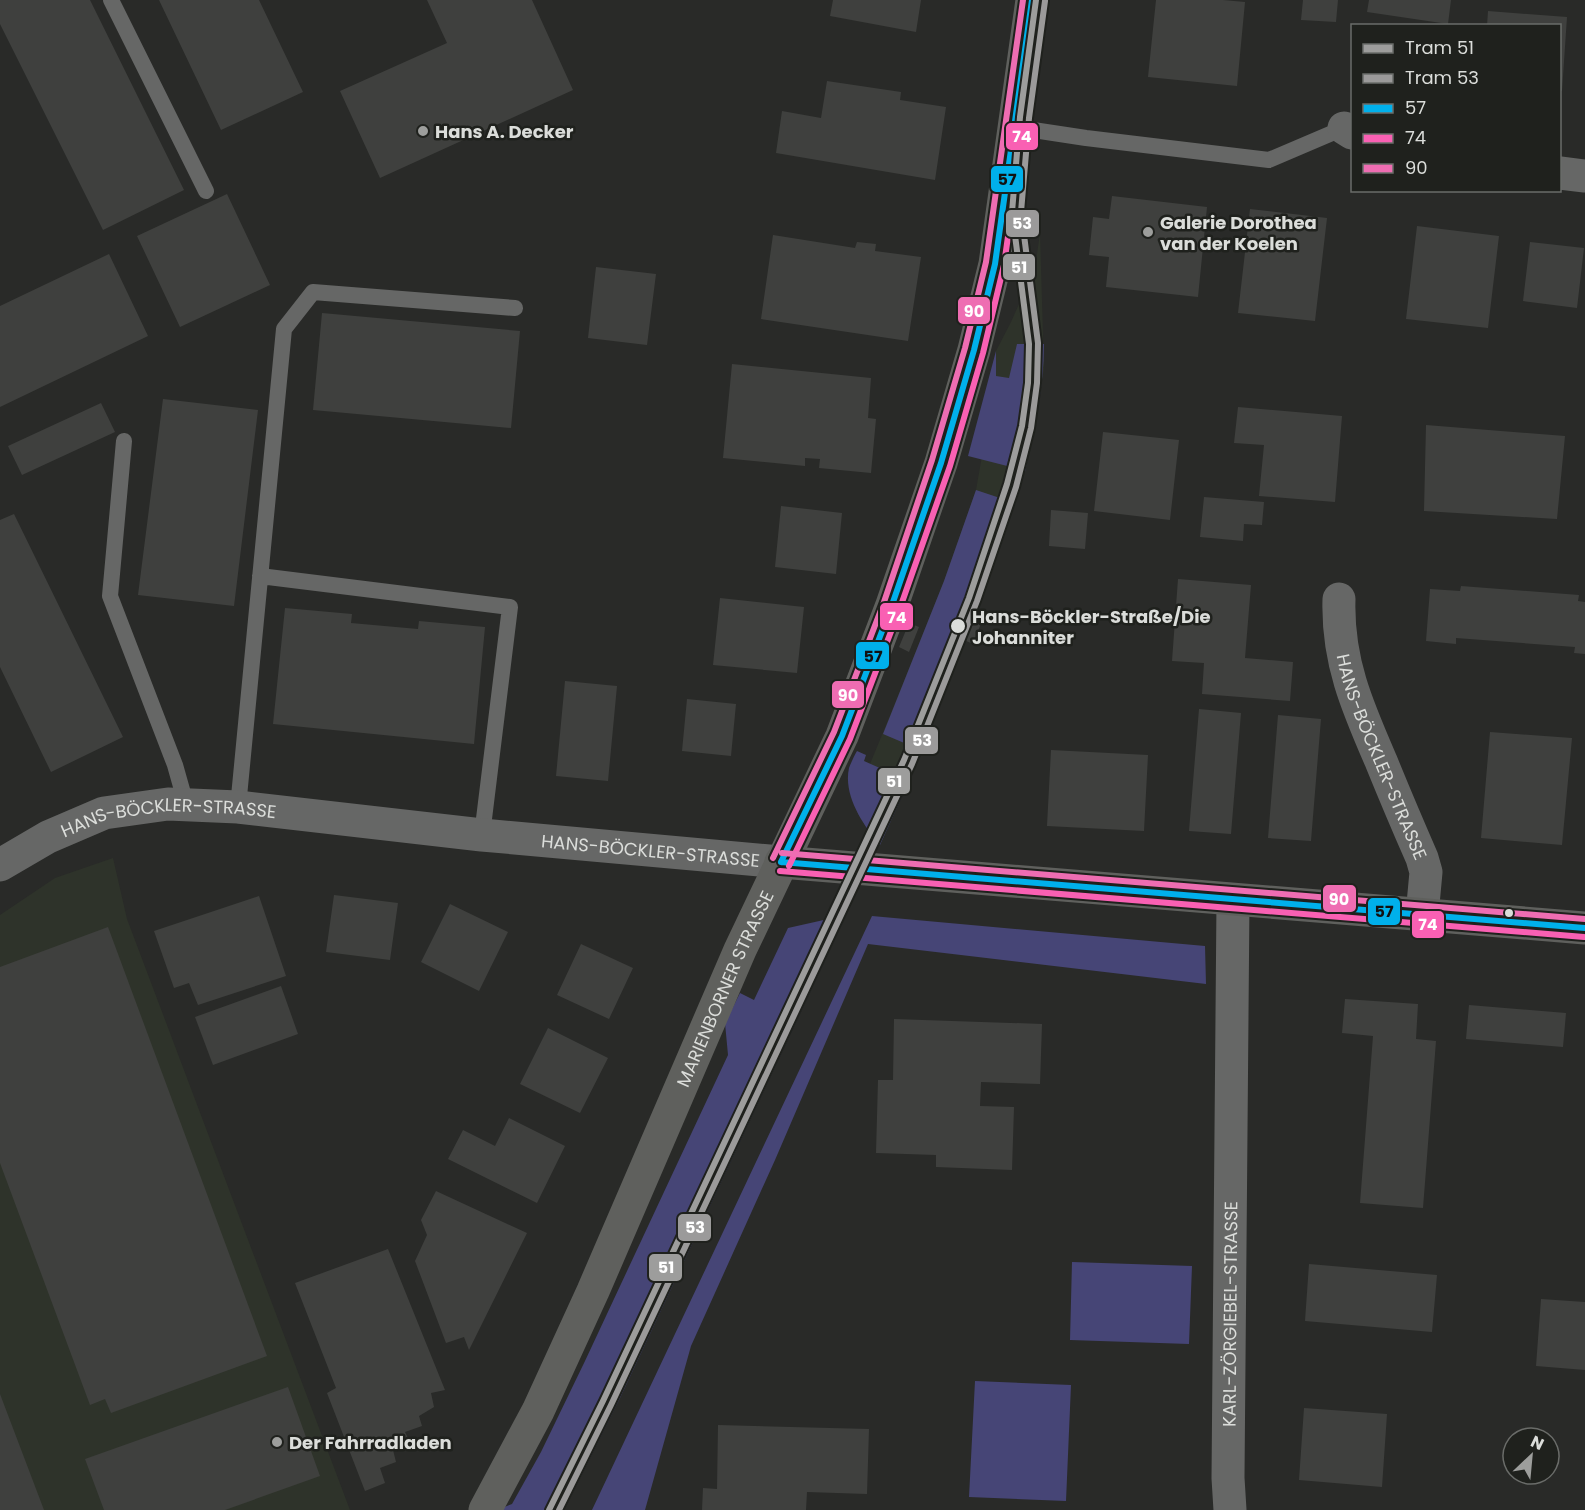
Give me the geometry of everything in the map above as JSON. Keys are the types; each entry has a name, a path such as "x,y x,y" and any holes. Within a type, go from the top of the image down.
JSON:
{"street":[{"name":"MARIENBORNER STRASSE","path":"485,1510 542,1401 781,862 842,736 892,605 941,463 974,350 994,264 1032,0"},
{"path":"1561,172 1585,176"},
{"name":"HANS-BÖCKLER-STRASSE","path":"1339,599 1338,628 1357,706 1426,872 1422,915"},
{"name":"HANS-BÖCKLER-STRASSE","path":"0,865 48,837 104,813 168,804 186,804 238,807 482,835 781,862 1585,928"},
{"name":"KARL-ZÖRGIEBEL-STRASSE","path":"1230,1510 1228,1466 1233,900"}],"lane":[{"path":"111,0 206,191"},
{"path":"1014,127 1269,160 1348,130"},
{"path":"238,807 284,329 313,292 515,308"},
{"path":"124,441 110,596 175,765 186,804"},
{"path":"260,576 510,607 482,835"}],"shaded area":[{"path":"1040,233 1044,368 1025,472 1019,469 965,623 903,778 909,781 880,845 857,812 864,761 870,764 944,581 976,490 996,376 996,351 1035,268"},
{"path":"1017,344 1044,344 1040,393 1025,472 968,456 996,351 996,376 1009,378"},
{"path":"976,490 1009,501 965,623 916,748 883,734 944,581"},
{"path":"857,751 866,755 864,761 909,781 880,845 861,819 849,789 849,768"},
{"path":"113,858 127,919 350,1510 0,1510 0,915 55,878"},
{"path":"846,915 620,1398 564,1510 497,1510 512,1504 541,1452 585,1361 728,1055 725,1023 740,993 754,1000 788,928"},
{"path":"872,916 1205,946 1206,984 868,944 775,1160 691,1346 645,1510 592,1510"},
{"path":"1072,1262 1192,1266 1189,1344 1070,1340"},
{"path":"975,1381 1071,1385 1066,1501 969,1497"}],"building":[{"path":"0,0 90,0 184,190 103,230 0,24"},
{"path":"159,0 259,0 303,92 221,130"},
{"path":"427,0 532,0 573,90 380,178 340,91 447,43"},
{"path":"833,0 921,0 916,32 830,16"},
{"path":"1156,0 1245,2 1237,86 1148,77"},
{"path":"1303,0 1338,0 1336,22 1301,20"},
{"path":"1369,0 1451,0 1448,24 1367,12"},
{"path":"1488,11 1567,17 1562,91 1561,24 1487,24"},
{"path":"827,81 901,92 900,100 946,107 935,180 776,153 782,111 821,118"},
{"path":"227,194 270,285 180,327 137,236"},
{"path":"1112,196 1207,207 1198,297 1106,287 1109,257 1089,255 1093,217 1109,219"},
{"path":"1250,209 1327,218 1315,321 1238,313"},
{"path":"1417,226 1499,236 1488,328 1406,319"},
{"path":"773,235 855,248 857,242 876,244 875,251 921,257 908,341 761,319"},
{"path":"1530,242 1584,248 1577,308 1523,301"},
{"path":"109,254 148,336 0,407 0,306"},
{"path":"596,267 656,274 647,345 588,338"},
{"path":"322,313 520,331 511,428 313,410"},
{"path":"732,364 871,378 868,418 876,419 871,473 819,468 820,459 805,458 805,466 723,458"},
{"path":"163,399 258,410 234,606 138,595"},
{"path":"101,403 115,432 22,475 8,446"},
{"path":"1238,407 1342,416 1335,502 1259,496 1264,445 1234,443"},
{"path":"1426,425 1565,436 1557,519 1424,511"},
{"path":"1103,432 1179,440 1170,520 1094,511"},
{"path":"1204,497 1264,502 1262,525 1244,524 1243,541 1200,537"},
{"path":"781,506 842,513 836,574 775,567"},
{"path":"1051,510 1088,513 1085,549 1049,546"},
{"path":"14,514 123,737 51,772 0,667 0,520"},
{"path":"1178,579 1251,585 1245,658 1293,662 1290,701 1202,694 1204,663 1172,661"},
{"path":"1461,586 1579,595 1578,601 1585,602 1585,654 1574,653 1575,647 1456,638 1456,644 1426,641 1430,589 1460,591"},
{"path":"720,598 804,607 797,673 713,665"},
{"path":"285,608 352,614 351,623 418,629 419,621 485,627 474,744 273,724"},
{"path":"973,617 982,621 973,644 964,640"},
{"path":"909,623 919,627 909,652 899,647"},
{"path":"565,681 617,686 608,781 556,776"},
{"path":"687,699 736,704 731,756 682,751"},
{"path":"1199,709 1241,713 1231,834 1189,831"},
{"path":"1278,715 1321,719 1311,841 1268,838"},
{"path":"1490,732 1572,738 1562,845 1481,838"},
{"path":"1051,750 1148,755 1144,831 1047,826"},
{"path":"334,895 398,903 390,960 326,952"},
{"path":"259,896 286,976 198,1005 189,983 174,988 154,931"},
{"path":"450,904 508,932 479,991 421,962"},
{"path":"108,927 267,1356 111,1413 105,1399 90,1405 0,1163 0,967"},
{"path":"581,944 633,968 609,1019 557,995"},
{"path":"281,986 298,1034 213,1065 195,1017"},
{"path":"1345,999 1418,1004 1416,1039 1436,1041 1423,1208 1360,1203 1373,1036 1342,1033"},
{"path":"1469,1005 1566,1013 1563,1047 1466,1039"},
{"path":"894,1019 1042,1024 1040,1084 981,1082 980,1106 1014,1107 1012,1170 936,1167 936,1155 876,1153 878,1080 893,1080"},
{"path":"548,1028 608,1058 580,1113 520,1084"},
{"path":"509,1118 565,1146 537,1203 448,1159 463,1130 495,1146"},
{"path":"436,1191 527,1233 469,1350 464,1337 446,1343 415,1261 427,1235 421,1220"},
{"path":"388,1249 445,1390 431,1393 434,1407 419,1416 422,1426 405,1432 411,1444 393,1450 396,1462 380,1468 385,1483 365,1491 327,1393 336,1388 295,1283"},
{"path":"1309,1264 1437,1275 1432,1332 1305,1321"},
{"path":"1541,1299 1585,1302 1585,1370 1536,1366"},
{"path":"288,1387 320,1476 225,1510 104,1510 85,1459"},
{"path":"0,1394 44,1510 0,1510"},
{"path":"1304,1408 1387,1414 1382,1487 1299,1480"},
{"path":"718,1425 869,1429 867,1494 807,1492 806,1510 702,1510 703,1488 717,1489"}],"tram line":[{"name":"51","path":"549,1510 603,1401 904,760 969,598 1007,484 1022,426 1028,383 1029,344 1012,212 1020,117 1036,0"},
{"name":"53","path":"559,1510 611,1405 912,764 977,601 1016,487 1031,428 1037,383 1038,343 1021,212 1029,118 1045,1"}],"transit line":[{"name":"90","path":"773,858 834,732 884,602 932,460 965,348 986,262 1023,0"},
{"name":"57","path":"781,862 842,736 892,605 941,463 974,350 995,264 1032,0"},
{"name":"74","path":"789,866 850,739 900,608 950,466 983,353 1004,265 1041,1"},
{"name":"90","path":"782,853 1585,919"},
{"name":"57","path":"781,862 1585,928"},
{"name":"74","path":"780,871 1584,937"}],"place":[{"name":"Hans A. Decker","path":"423,131"},
{"name":"Galerie Dorothea van der Koelen","path":"1148,232"},
{"name":"Hans-Böckler-Straße/Die Johanniter","path":"958,626"},
{"name":"Der Fahrradladen","path":"277,1442"}]}
